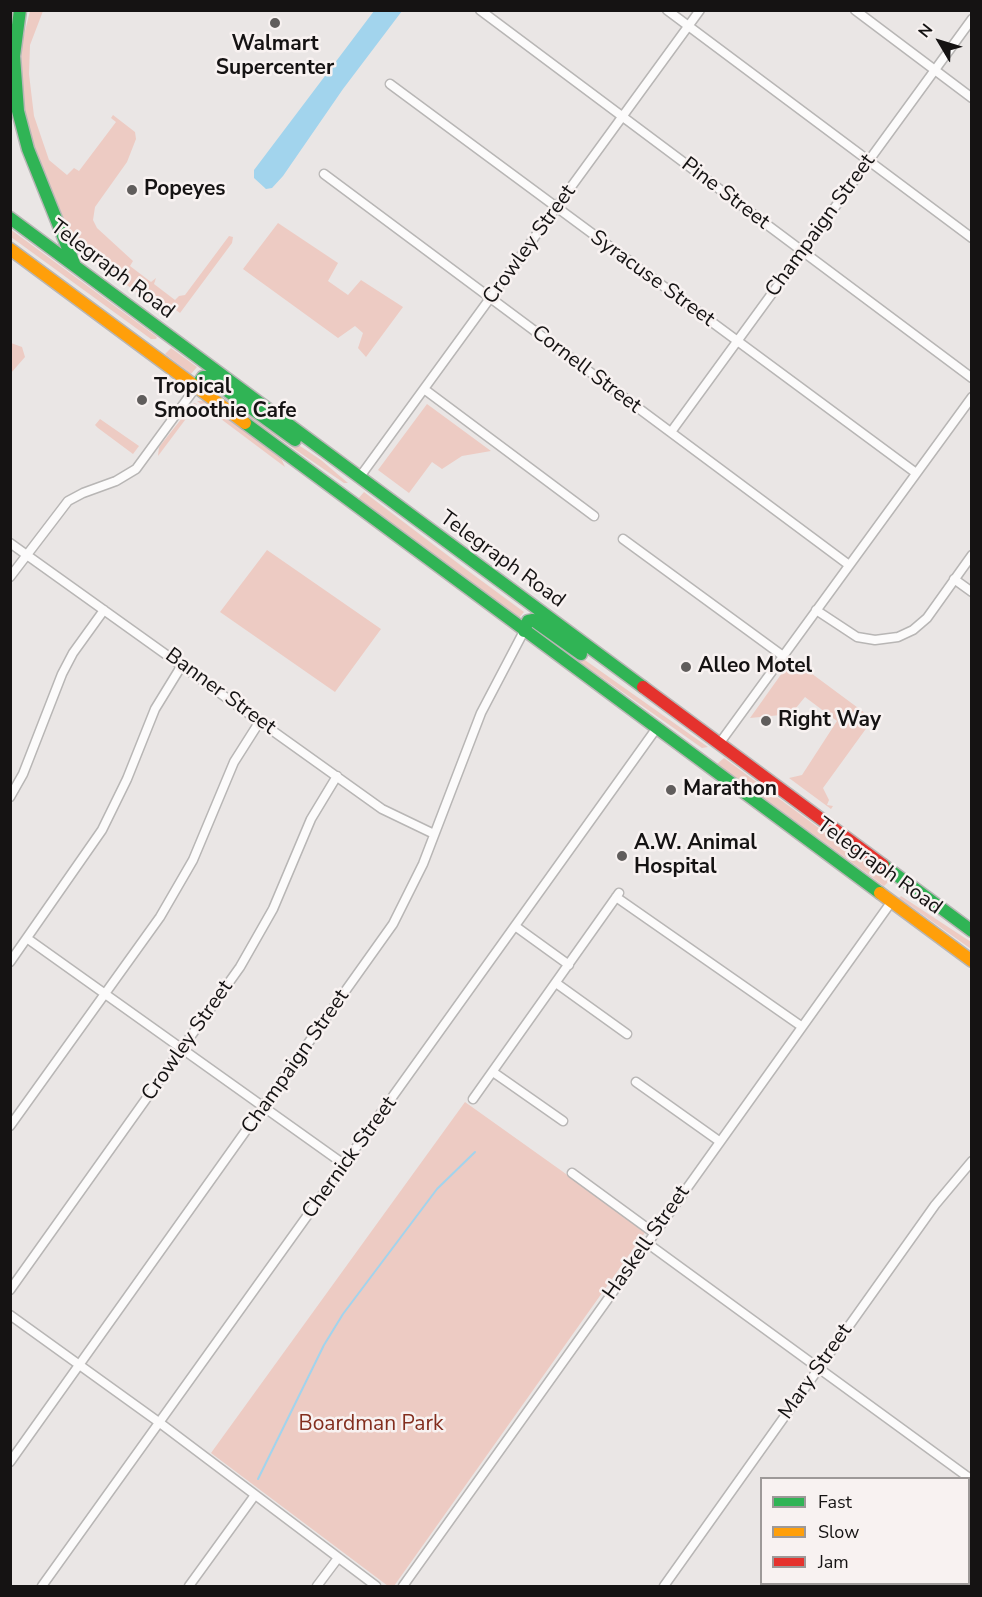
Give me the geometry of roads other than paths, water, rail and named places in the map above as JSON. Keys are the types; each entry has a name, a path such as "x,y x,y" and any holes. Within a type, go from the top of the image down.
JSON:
{"main road":[{"path":"20,10 14,56 18,111 28,149 75,266"},
{"name":"Telegraph Road","path":"10,218 972,932"},
{"name":"Telegraph Road","path":"10,249 972,961"},
{"path":"153,354 164,350 172,339"},
{"path":"196,387 203,377 208,377 276,428 297,441 320,449"},
{"path":"274,444 291,449 351,491 355,489 359,478"},
{"path":"524,631 528,621 533,620 608,673 631,679"},
{"path":"622,703 650,713 711,757 715,754 719,744"},
{"path":"892,901 893,891 901,890 953,927 972,932"},
{"path":"951,944 972,952"}],"street":[{"name":"Pine Street","path":"480,10 972,378"},
{"path":"667,10 972,238"},
{"name":"Crowley Street","path":"359,478 700,10"},
{"path":"855,10 972,98"},
{"name":"Champaign Street","path":"671,432 972,19"},
{"name":"Syracuse Street","path":"390,84 916,473"},
{"name":"Cornell Street","path":"324,174 849,565"},
{"path":"10,577 69,501 83,493 116,482 136,469 196,387"},
{"path":"424,389 594,516"},
{"path":"719,744 972,397"},
{"path":"623,539 783,656"},
{"name":"Banner Street","path":"10,543 396,818 434,834"},
{"path":"816,610 857,637 875,640 891,639 907,634 920,624 972,555"},
{"path":"954,579 972,592"},
{"path":"10,797 23,774 62,674 73,653 104,610"},
{"name":"Champaign Street","path":"10,1462 393,924 414,885 481,713 524,631"},
{"path":"10,962 102,830 128,779 155,709 182,665"},
{"path":"10,1126 179,886 205,833 234,762 260,721"},
{"name":"Chernick Street","path":"42,1587 656,729"},
{"name":"Crowley Street","path":"10,1290 183,1049 256,940 273,909 311,819 337,776"},
{"path":"473,1100 618,895 801,1026"},
{"name":"Haskell Street","path":"403,1587 892,901"},
{"path":"515,926 569,965"},
{"path":"28,939 345,1165"},
{"path":"556,983 627,1034"},
{"path":"493,1071 563,1121"},
{"path":"636,1082 719,1141"},
{"name":"Mary Street","path":"664,1587 935,1205 972,1161"},
{"path":"572,1173 654,1233"},
{"path":"647,1243 968,1477"},
{"path":"10,1315 160,1423 376,1587"},
{"path":"189,1587 255,1495"},
{"path":"317,1587 338,1558"}],"water":[{"path":"374,11 402,11 343,89 283,176 272,188 266,189 254,178 254,170"}],"waterway":[{"path":"258,1479 324,1345 343,1314 437,1189 475,1152"}],"place":[{"name":"Walmart Supercenter","path":"275,23"},
{"name":"Popeyes","path":"132,190"},
{"name":"Tropical Smoothie Cafe","path":"142,400"},
{"name":"Alleo Motel","path":"686,667"},
{"name":"Right Way","path":"766,721"},
{"name":"Marathon","path":"671,790"},
{"name":"A.W. Animal Hospital","path":"622,856"}],"park label":[{"name":"Boardman Park","path":"371,1425"}]}
